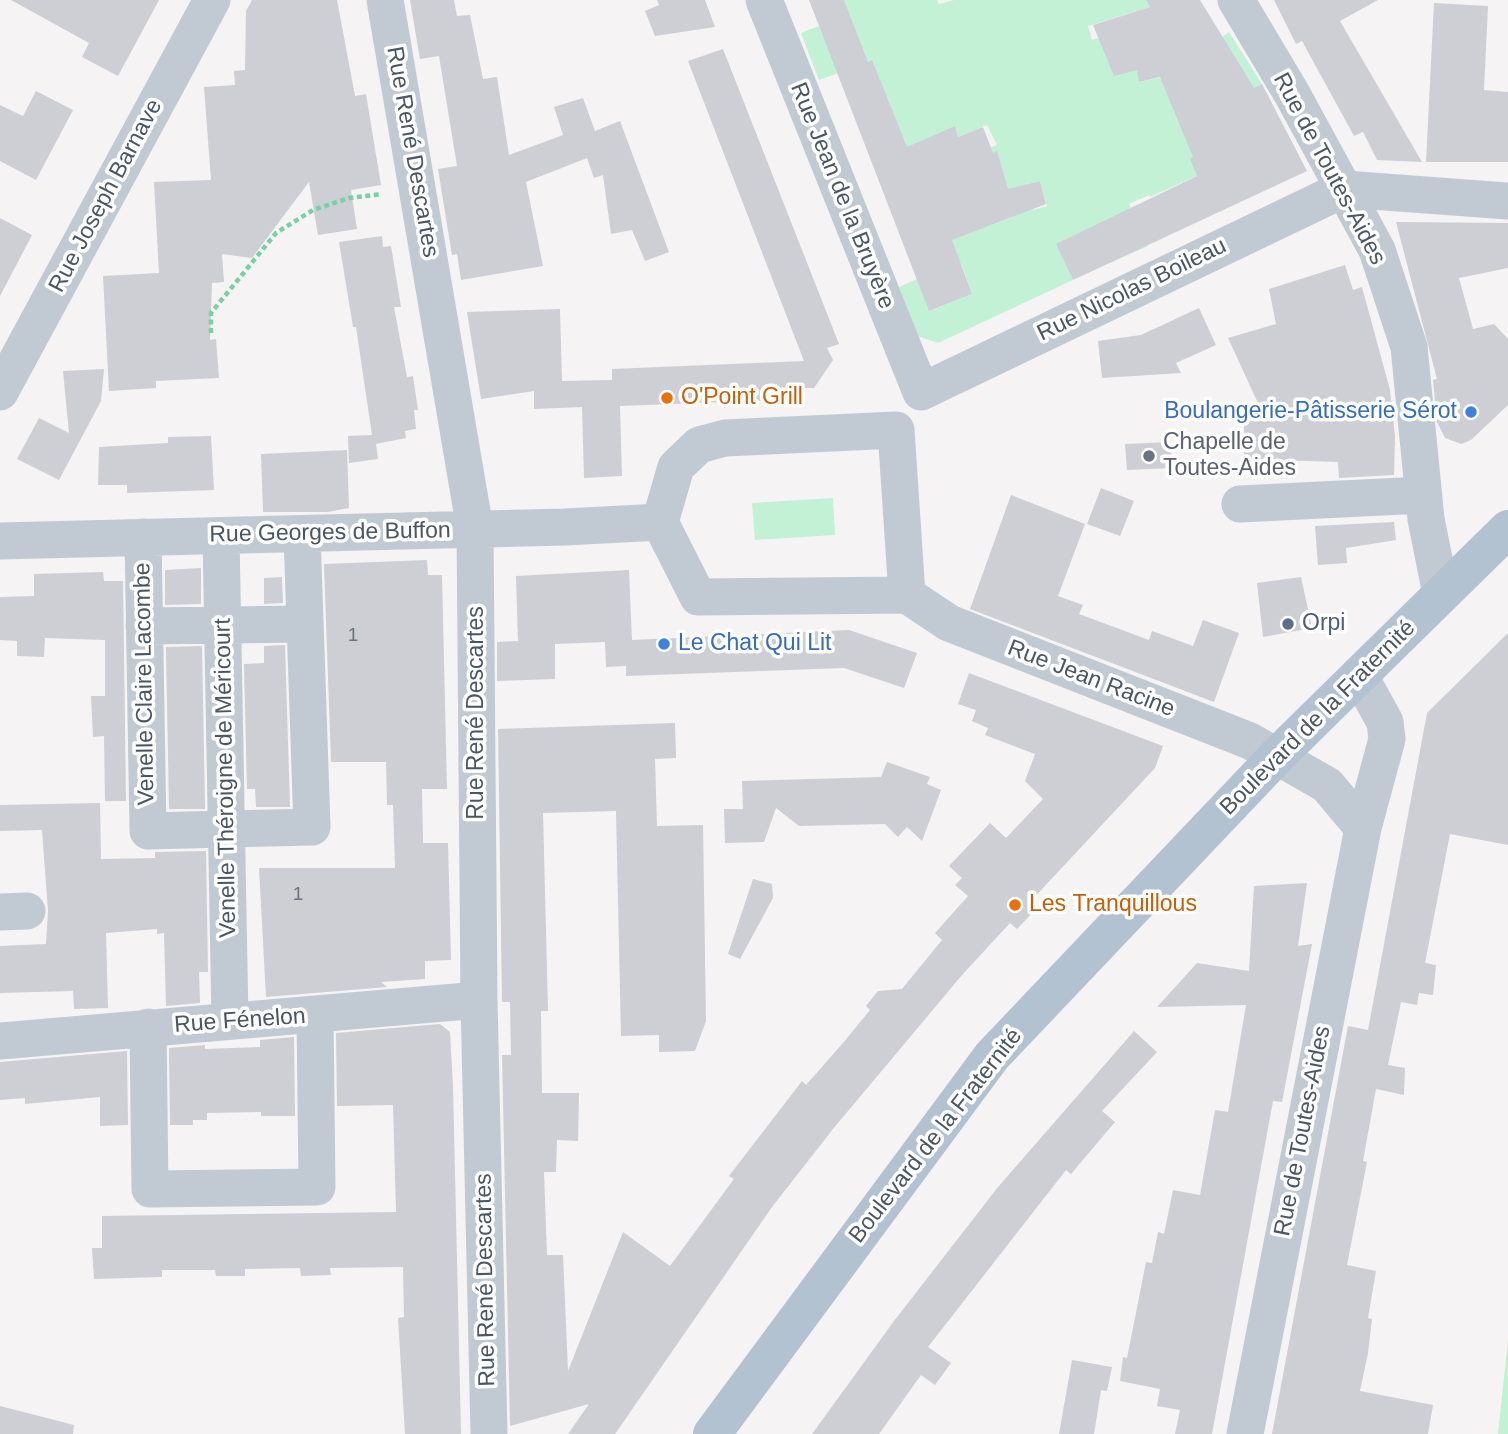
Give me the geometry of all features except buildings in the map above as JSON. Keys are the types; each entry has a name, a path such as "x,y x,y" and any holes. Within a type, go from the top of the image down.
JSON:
{"main road":[{"name":"Boulevard de la Fraternité","path":"712,1434 992,1056 1278,757 1508,529"}],"street":[{"name":"Rue Joseph Barnave","path":"0,392 212,0"},
{"name":"Rue René Descartes","path":"385,0 475,529 479,1000 489,1434"},
{"name":"Rue Jean de la Bruyère","path":"764,0 921,392"},
{"name":"Rue de Toutes-Aides","path":"1236,0 1292,94 1377,250 1409,347 1423,495 1441,594"},
{"name":"Rue Nicolas Boileau","path":"921,392 1344,189"},
{"path":"1344,189 1508,201"},
{"path":"897,430 725,438 699,445 676,467 660,522 698,597 907,595 897,430 921,392"},
{"path":"1240,504 1423,495"},
{"name":"Rue Georges de Buffon","path":"0,541 660,522"},
{"path":"227,830 312,827 302,534"},
{"name":"Venelle Théroigne de Méricourt","path":"222,536 230,1020"},
{"name":"Venelle Claire Lacombe","path":"143,537 148,831 227,830"},
{"name":"Rue Jean Racine","path":"907,595 949,623 1250,741 1278,757"},
{"path":"144,626 305,624"},
{"name":"Rue de Toutes-Aides","path":"1245,1434 1363,828 1387,739 1385,722 1359,675"},
{"path":"1278,757 1327,785 1363,828"},
{"name":"Rue Fénelon","path":"0,1041 479,1000"},
{"path":"148,1027 150,1189 317,1188 315,1015"}],"path":[{"path":"211,334 211,313 276,233 313,210 349,198 394,192"}],"green space":[{"path":"844,0 937,0 939,4 954,0 1146,0 1150,7 1088,26 1092,40 1159,19 1138,70 1140,82 1171,75 1229,32 1262,84 1226,104 1197,155 1190,158 1204,167 1224,210 1221,212 1203,173 1129,204 1148,246 1112,262 1096,226 1057,244 1073,280 938,343 918,336 899,287 917,279 930,311 972,294 961,263 956,264 930,171 997,145 987,125 958,137 955,127 909,156 872,61 819,80 801,33 819,26 833,61","holes":["1040,181 1047,206 1033,210 1027,184","1007,203 1013,217 986,227"]},
{"path":"833,498 835,535 755,540 752,503"},
{"path":"1508,1339 1508,1434 1498,1434"}],"place":[{"name":"O'Point Grill","path":"667,398"},
{"name":"Boulangerie-Pâtisserie Sérot","path":"1471,412"},
{"name":"Chapelle de Toutes-Aides","path":"1149,456"},
{"name":"Orpi","path":"1288,624"},
{"name":"Le Chat Qui Lit","path":"664,644"},
{"name":"Les Tranquillous","path":"1015,905"}]}
